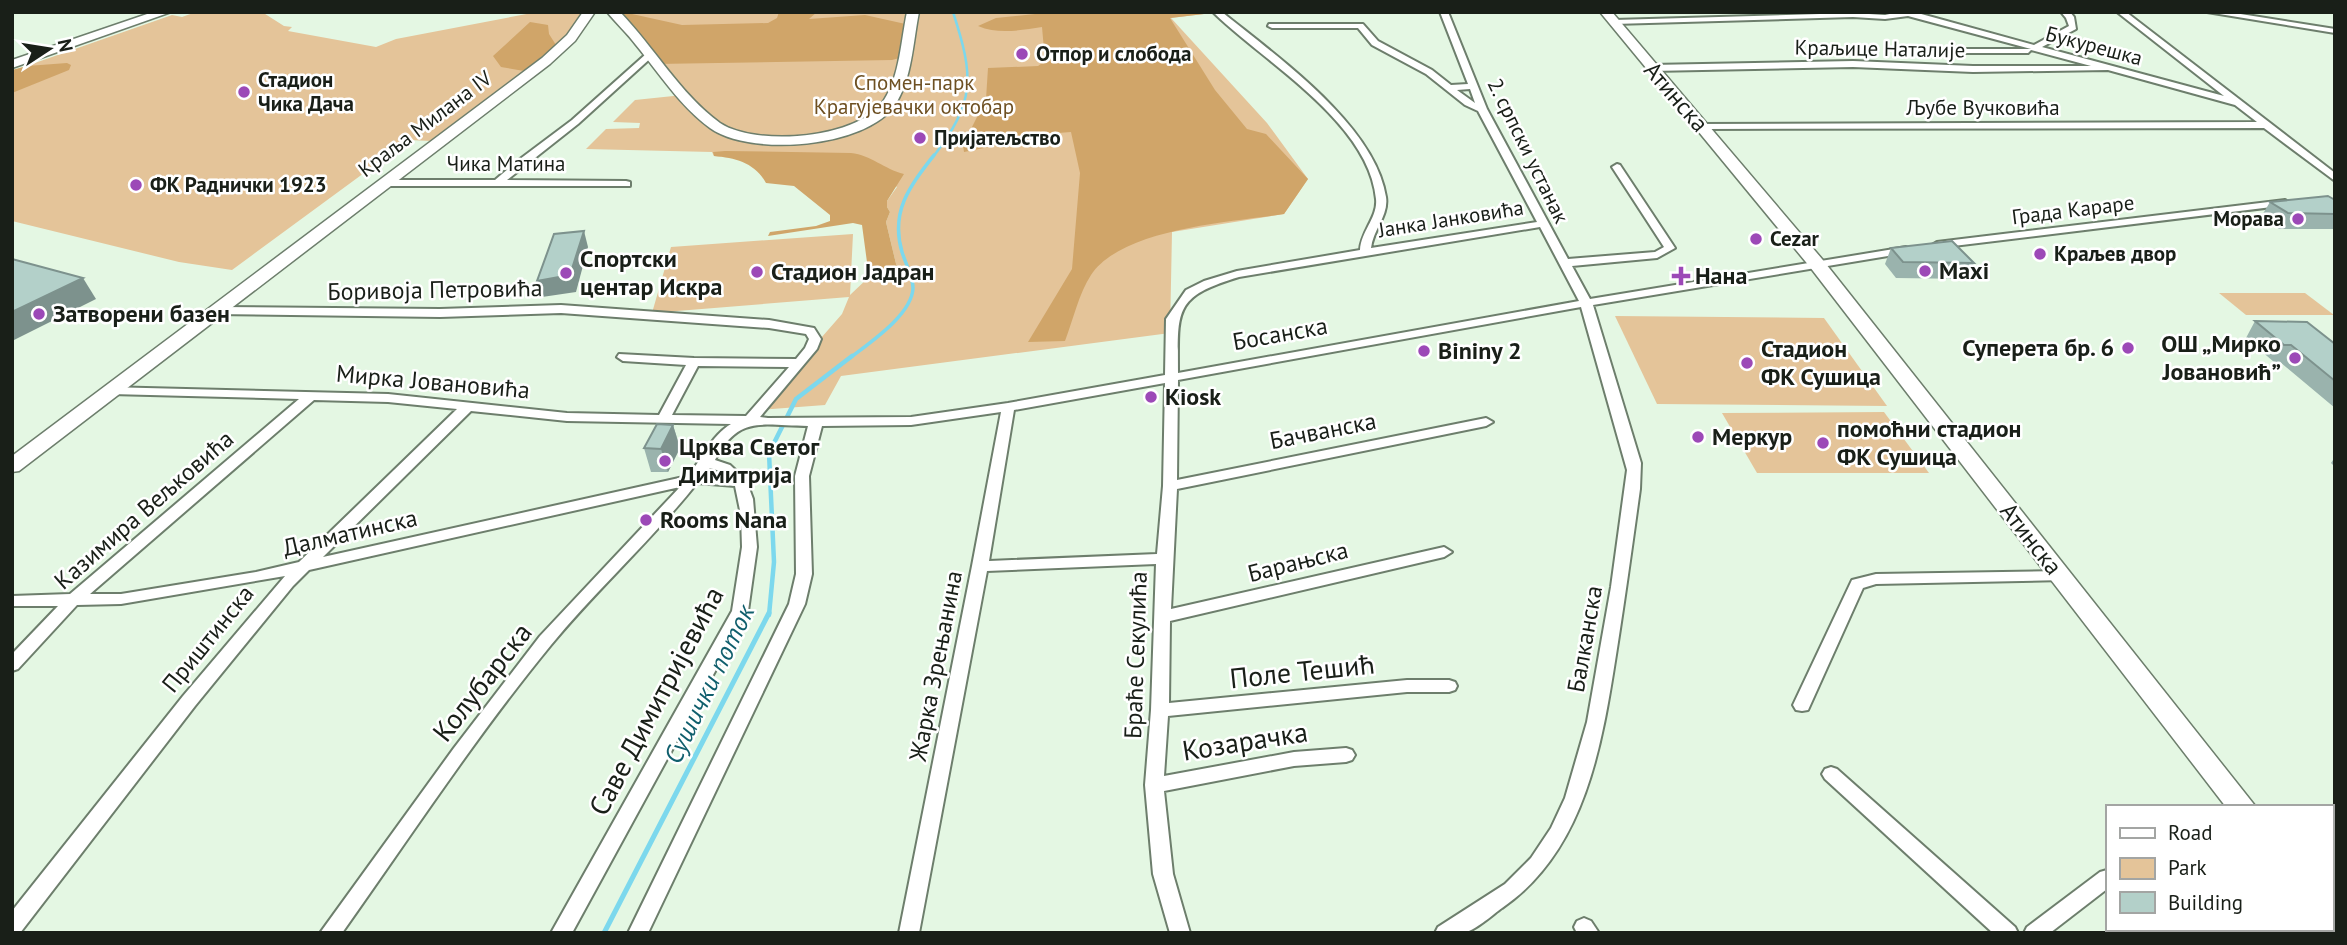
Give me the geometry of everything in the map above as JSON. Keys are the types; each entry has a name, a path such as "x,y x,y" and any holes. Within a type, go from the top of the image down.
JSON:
{"street":[{"path":"12,64 165,12"},
{"name":"Краља Милана IV","path":"12,466 552,55 571,38 589,12"},
{"path":"613,12 691,103 723,130 767,140 817,137 860,125 886,109 893,97 913,12"},
{"path":"1217,12 1321,99 1360,149 1373,170 1381,200 1366,242 1366,252"},
{"name":"2. српски устанак","path":"1444,12 1482,109 1586,303"},
{"path":"2034,48 2073,27 2065,12"},
{"path":"2121,12 2335,178"},
{"path":"2211,12 2335,31"},
{"name":"Букурешка","path":"1610,17 1908,13 2235,102"},
{"name":"Атинска","path":"1610,17 1816,263 2240,805"},
{"path":"1272,26 1362,27 1375,43 1429,72 1468,103 1482,109"},
{"path":"1932,51 2044,51"},
{"path":"497,184 575,122 649,56"},
{"name":"Краљице Наталије","path":"1651,68 1860,64 1973,69 2107,68"},
{"path":"1449,88 1474,86"},
{"name":"Љубе Вучковића","path":"1702,126 2265,125"},
{"path":"1564,263 1657,255 1670,248 1617,167"},
{"name":"Чика Матина","path":"386,183 626,184"},
{"name":"Града Караре","path":"1816,263 2303,201"},
{"name":"Јанка Јанковића","path":"1170,377 1172,319 1186,297 1195,289 1237,274 1542,224"},
{"name":"Босанска","path":"750,419 768,422 911,421 1007,407 1816,263"},
{"name":"Балканска","path":"1445,933 1504,896 1530,872 1557,834 1581,784 1590,755 1619,592 1629,512 1636,486 1634,463 1586,303"},
{"name":"Боривоја Петровића","path":"217,311 428,313 561,309 769,324 810,331 815,339 799,363"},
{"path":"624,357 694,362 799,363"},
{"path":"664,418 694,362"},
{"path":"694,479 718,441 750,419 799,363"},
{"name":"Браће Секулића","path":"1170,377 1170,486 1154,785 1163,874 1180,933"},
{"name":"Мирка Јовановића","path":"111,390 388,398 567,417 750,419"},
{"name":"Казимира Вељковића","path":"12,666 72,601 312,395"},
{"name":"Приштинска","path":"12,927 189,701 288,582 468,406"},
{"name":"Жарка Зрењанина","path":"909,933 980,566 1007,407"},
{"path":"638,933 797,604 804,574 802,476 808,422"},
{"name":"Бачванска","path":"1170,486 1486,422"},
{"path":"707,462 725,468 741,483"},
{"path":"694,479 719,479 741,483"},
{"name":"Далматинска","path":"12,601 72,601 156,594 304,566 694,479"},
{"name":"Колубарска","path":"330,933 460,753 547,640 694,479"},
{"name":"Саве Димитријевића","path":"561,933 740,611 748,576 750,536 748,505 741,483"},
{"name":"Барањска","path":"1162,617 1444,552"},
{"path":"980,566 1164,559"},
{"path":"1802,705 1857,584 1876,579 2059,576"},
{"name":"Поле Тешић","path":"1160,710 1407,686 1449,686"},
{"name":"Козарачка","path":"1154,785 1251,766 1346,755"},
{"path":"1831,774 2008,933"},
{"path":"2034,933 2106,879"}],"green space":[{"path":"196,12 262,12 284,26 292,27 288,31 376,47 396,39 537,12 582,12 555,46 491,98 431,141 409,140 232,270 179,262 12,221 12,71 172,15 182,17"},
{"name":"Спомен-парк Крагујевачки октобар","path":"622,12 1203,12 1204,14 1171,18 1267,123 1308,179 1284,214 1172,232 1170,333 841,376 825,405 758,410 842,314 849,297 652,313 671,247 853,234 850,295 869,277 878,280 894,278 898,272 886,222 890,212 887,201 897,187 869,166 714,156 712,152 586,149 606,129 639,128 640,123 613,122 635,100 683,95"},
{"path":"2219,293 2305,293 2334,315 2246,315"},
{"name":"Стадион ФК Сушица","path":"1615,316 1824,318 1887,406 1657,404"},
{"name":"помоћни стадион ФК Сушица","path":"1884,412 1929,473 1757,473 1722,413"}],"shaded area":[{"path":"623,12 682,25 768,23 777,18 779,12 817,12 809,19 865,15 910,25 903,57 892,60 656,64 617,15"},
{"path":"1054,12 1203,12 1204,14 1170,18 1215,90 1247,129 1266,134 1308,179 1284,214 1208,224 1152,237 1106,259 1087,282 1065,341 1028,342 1072,269 1080,173 1071,132 1019,136 1019,141 964,152 963,145 986,99 988,68 1038,66 1045,61 1042,27 1002,31 978,26 996,18"},
{"path":"530,22 548,25 549,34 556,45 524,71 501,67 493,56"},
{"path":"67,63 71,65 69,70 12,93 12,70"},
{"path":"713,152 851,153 865,156 904,174 887,201 890,212 886,222 898,272 894,278 878,280 869,277 862,225 853,223 768,236 770,232 816,226 830,221 830,215 794,186 766,183 751,166 730,158 714,156"}],"building":[{"path":"2328,196 2335,200 2335,214 2288,213 2270,202"},
{"path":"584,231 570,275 537,281 554,234"},
{"path":"1952,241 1974,263 1903,262 1891,248"},
{"path":"12,259 83,278 12,312"},
{"path":"2255,321 2307,322 2335,344 2335,381 2291,345 2284,345"},
{"path":"657,424 673,425 661,449 644,448"}],"waterway":[{"name":"Сушички поток","path":"933,157 957,120 967,88 965,54 953,12"},
{"name":"Сушички поток","path":"850,358 888,328 911,298 913,284 899,237 901,211 917,177 934,155"},
{"name":"Сушички поток","path":"769,615 774,562 769,453 796,399 852,356"},
{"name":"Сушички поток","path":"604,933 769,613"}],"place":[{"name":"Отпор и слобода","path":"1022,54"},
{"name":"Стадион Чика Дача","path":"244,92"},
{"name":"Пријатељство","path":"920,138"},
{"name":"ФК Раднички 1923","path":"136,185"},
{"name":"Морава","path":"2298,219"},
{"name":"Cezar","path":"1756,239"},
{"name":"Краљев двор","path":"2040,254"},
{"name":"Maxi","path":"1925,271"},
{"name":"Стадион Јадран","path":"757,272"},
{"name":"Спортски центар Искра","path":"566,273"},
{"name":"Нана","path":"1681,276"},
{"name":"Затворени базен","path":"39,314"},
{"name":"Суперета бр. 6","path":"2128,348"},
{"name":"Bininy 2","path":"1424,351"},
{"name":"ОШ „Мирко Јовановић”","path":"2295,358"},
{"name":"Стадион ФК Сушица","path":"1747,363"},
{"name":"Kiosk","path":"1151,397"},
{"name":"Меркур","path":"1698,437"},
{"name":"помоћни стадион ФК Сушица","path":"1823,443"},
{"name":"Црква Светог Димитрија","path":"665,461"},
{"name":"Rooms Nana","path":"646,520"}]}
